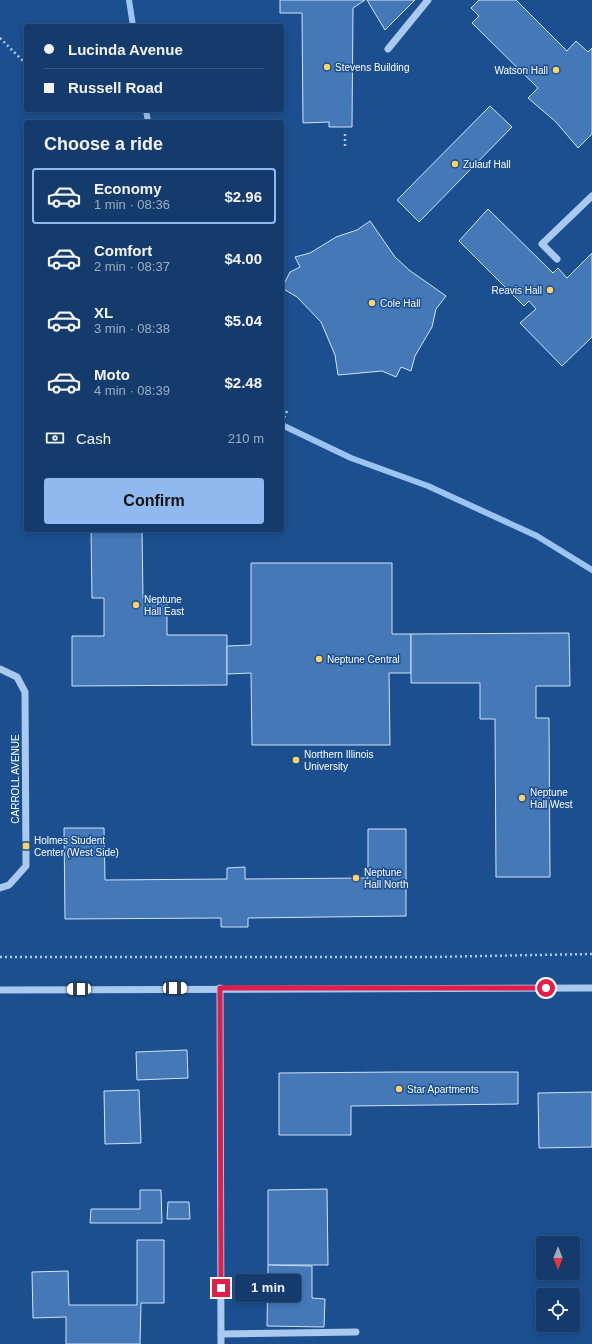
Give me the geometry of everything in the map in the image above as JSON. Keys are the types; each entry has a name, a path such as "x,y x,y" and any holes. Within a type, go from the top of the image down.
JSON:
{"street":[{"path":"388,49 428,0"},
{"path":"557,259 542,244 592,196"},
{"name":"CARROLL AVENUE","path":"0,669 17,677 24,692 26,866 9,885 0,888"},
{"path":"0,990 220,988 592,988"},
{"path":"220,988 221,1344"},
{"path":"221,1334 356,1332"}],"path":[{"path":"0,38 24,62"},
{"path":"345,134 345,146"},
{"path":"284,418 287,411"},
{"path":"0,956 430,958 592,954"}],"building":[{"name":"Stevens Building","path":"280,0 365,0 353,8 352,127 329,127 329,122 303,123 302,13 280,13"},
{"path":"367,0 415,0 385,30"},
{"name":"Watson Hall","path":"479,0 516,0 567,51 576,41 588,52 592,48 592,134 578,148 556,122 528,98 538,88 472,23 479,16 471,8"},
{"name":"Zulauf Hall","path":"490,106 512,127 419,222 397,200"},
{"name":"Reavis Hall","path":"488,209 553,273 558,268 567,278 592,253 592,337 562,366 520,323 536,309 529,301 524,306 459,241"},
{"name":"Cole Hall","path":"370,221 395,257 409,270 446,296 436,309 432,327 415,356 411,371 401,367 396,377 382,371 338,375 335,355 321,322 297,297 284,289 284,284 290,272 300,267 295,257 310,253 336,237 357,230"},
{"name":"Neptune Hall East","path":"91,532 142,532 143,598 167,598 167,635 227,635 227,685 72,686 72,636 104,636 104,598 92,598"},
{"name":"Neptune Central","path":"251,563 392,563 392,634 411,634 411,673 389,673 390,745 252,745 251,673 227,674 227,646 251,645"},
{"name":"Neptune Hall West","path":"569,633 570,686 536,686 536,718 549,718 550,877 496,877 495,719 480,719 480,683 411,683 411,634"},
{"name":"Neptune Hall North","path":"64,828 104,828 105,880 227,879 227,868 245,867 245,879 368,878 368,829 406,829 406,916 248,918 248,927 221,927 221,918 65,919"},
{"path":"187,1050 188,1078 137,1080 136,1052"},
{"name":"Star Apartments","path":"518,1072 518,1104 351,1106 351,1135 279,1135 279,1073"},
{"path":"139,1090 141,1143 105,1144 104,1091"},
{"path":"592,1092 592,1147 539,1148 538,1093"},
{"path":"327,1189 328,1265 268,1265 268,1190"},
{"path":"140,1190 161,1190 162,1223 90,1223 91,1209 140,1209"},
{"path":"168,1202 189,1202 190,1219 167,1219"},
{"path":"137,1240 164,1240 164,1303 141,1303 140,1344 66,1344 66,1317 33,1318 32,1272 68,1271 69,1305 137,1305"},
{"path":"268,1265 312,1266 312,1298 325,1299 324,1327 267,1326"}],"waterway":[{"path":"129,0 133,24"},
{"path":"146,112 148,120"},
{"path":"284,426 351,458 428,486 537,536 592,570"}],"place":[{"name":"Stevens Building","path":"327,67"},
{"name":"Watson Hall","path":"556,70"},
{"name":"Zulauf Hall","path":"455,164"},
{"name":"Reavis Hall","path":"550,290"},
{"name":"Cole Hall","path":"372,303"},
{"name":"Neptune Hall East","path":"136,605"},
{"name":"Neptune Central","path":"319,659"},
{"name":"Northern Illinois University","path":"296,760"},
{"name":"Neptune Hall West","path":"522,798"},
{"name":"Holmes Student Center (West Side)","path":"26,846"},
{"name":"Neptune Hall North","path":"356,878"},
{"name":"Star Apartments","path":"399,1089"}],"route":[{"path":"221,1288 220,988 546,988"}]}
